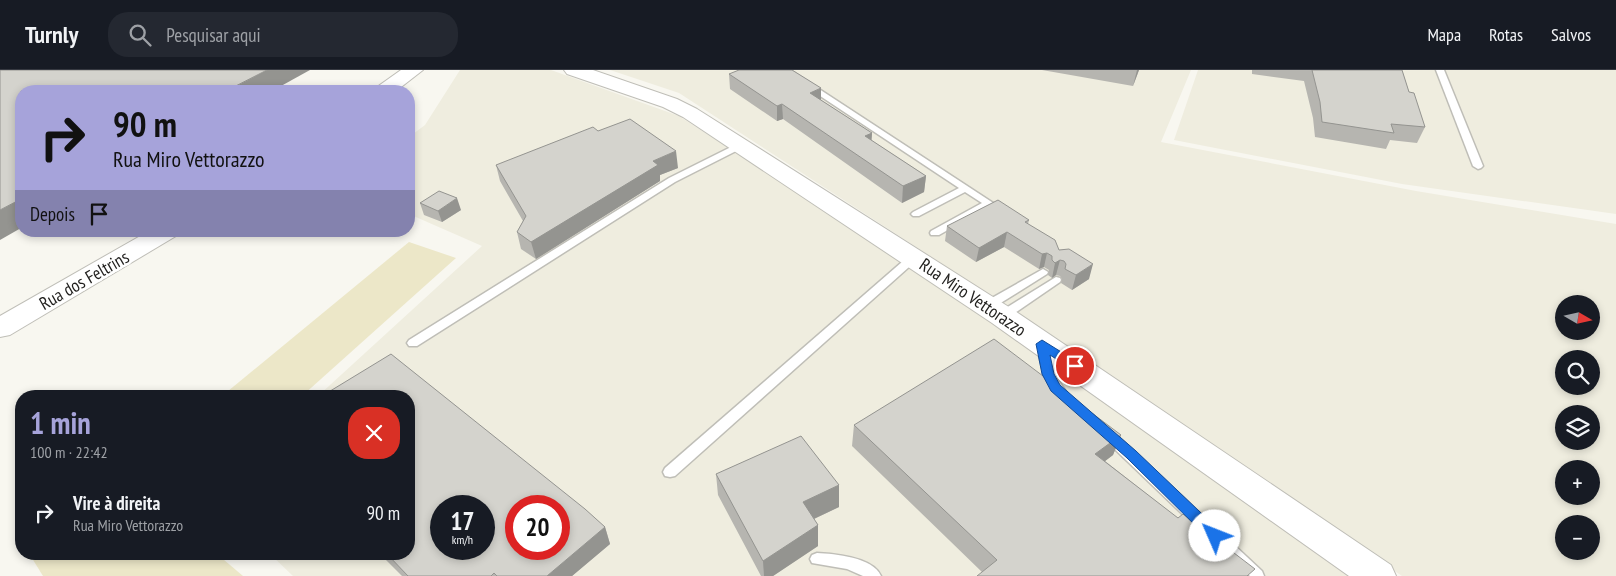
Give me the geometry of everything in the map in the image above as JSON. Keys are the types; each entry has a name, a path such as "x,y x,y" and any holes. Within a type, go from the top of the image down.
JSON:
{"street":[{"path":"392,85 413,70"},
{"name":"Rua Miro Vettorazzo","path":"574,70 670,103 690,113 741,145 995,311 1378,576"},
{"name":"Rua dos Feltrins","path":"0,328 157,237"}],"lane":[{"path":"785,70 1012,218"},
{"path":"1440,70 1478,166"},
{"path":"413,343 672,180 741,145"},
{"path":"916,214 966,188"},
{"path":"935,234 989,203"},
{"path":"670,472 914,258"},
{"path":"995,311 1043,272"},
{"path":"995,311 1056,280"},
{"path":"1042,344 1048,374 1056,388 1069,400"},
{"path":"1097,424 1132,455 1257,576"},
{"path":"817,559 849,563 866,569 874,576"}],"shaded area":[{"path":"460,70 551,70 679,116 920,271 1362,576 293,576 276,560 415,560 415,390 325,390 482,246 415,217 415,132 425,125"},
{"path":"610,70 1191,70 1161,142 1416,191 1616,224 1616,576 1402,576 1044,330 679,93"},
{"path":"1198,70 1616,70 1616,214 1402,184 1174,140"},
{"path":"409,242 456,258 309,390 229,390"},
{"path":"33,560 224,560 243,576 43,576"}],"building":[{"path":"0,70 267,70 238,85 15,85 15,202 0,210"},
{"path":"739,70 792,70 821,88 810,93 872,133 865,136 926,176 903,186 782,104 777,106 729,74"},
{"path":"1312,70 1402,70 1409,92 1414,93 1425,127 1391,124 1394,133 1322,122 1320,102"},
{"path":"630,119 676,151 653,161 658,165 531,242 517,232 526,216 496,165 593,127 598,131"},
{"path":"439,191 457,198 438,211 420,203"},
{"path":"998,200 1029,220 1025,222 1055,240 1059,250 1069,249 1093,264 1076,275 1065,269 1066,264 1064,261 1060,260 1055,263 1052,260 1052,256 1047,253 1042,254 1007,232 979,248 947,226"},
{"path":"994,339 1121,435 1095,454 1178,518 1183,514 1255,569 1247,576 977,576 997,560 854,425"},
{"path":"391,354 567,495 505,495 505,560 566,560 547,576 497,576 494,573 491,576 408,576 393,560 415,560 415,390 332,390"},
{"path":"801,436 839,485 803,502 818,525 763,561 716,474"},
{"path":"570,497 585,509 605,527 570,557"}],"route":[{"path":"1075,366 1042,344 1048,374 1056,388 1132,455 1215,536"}]}
